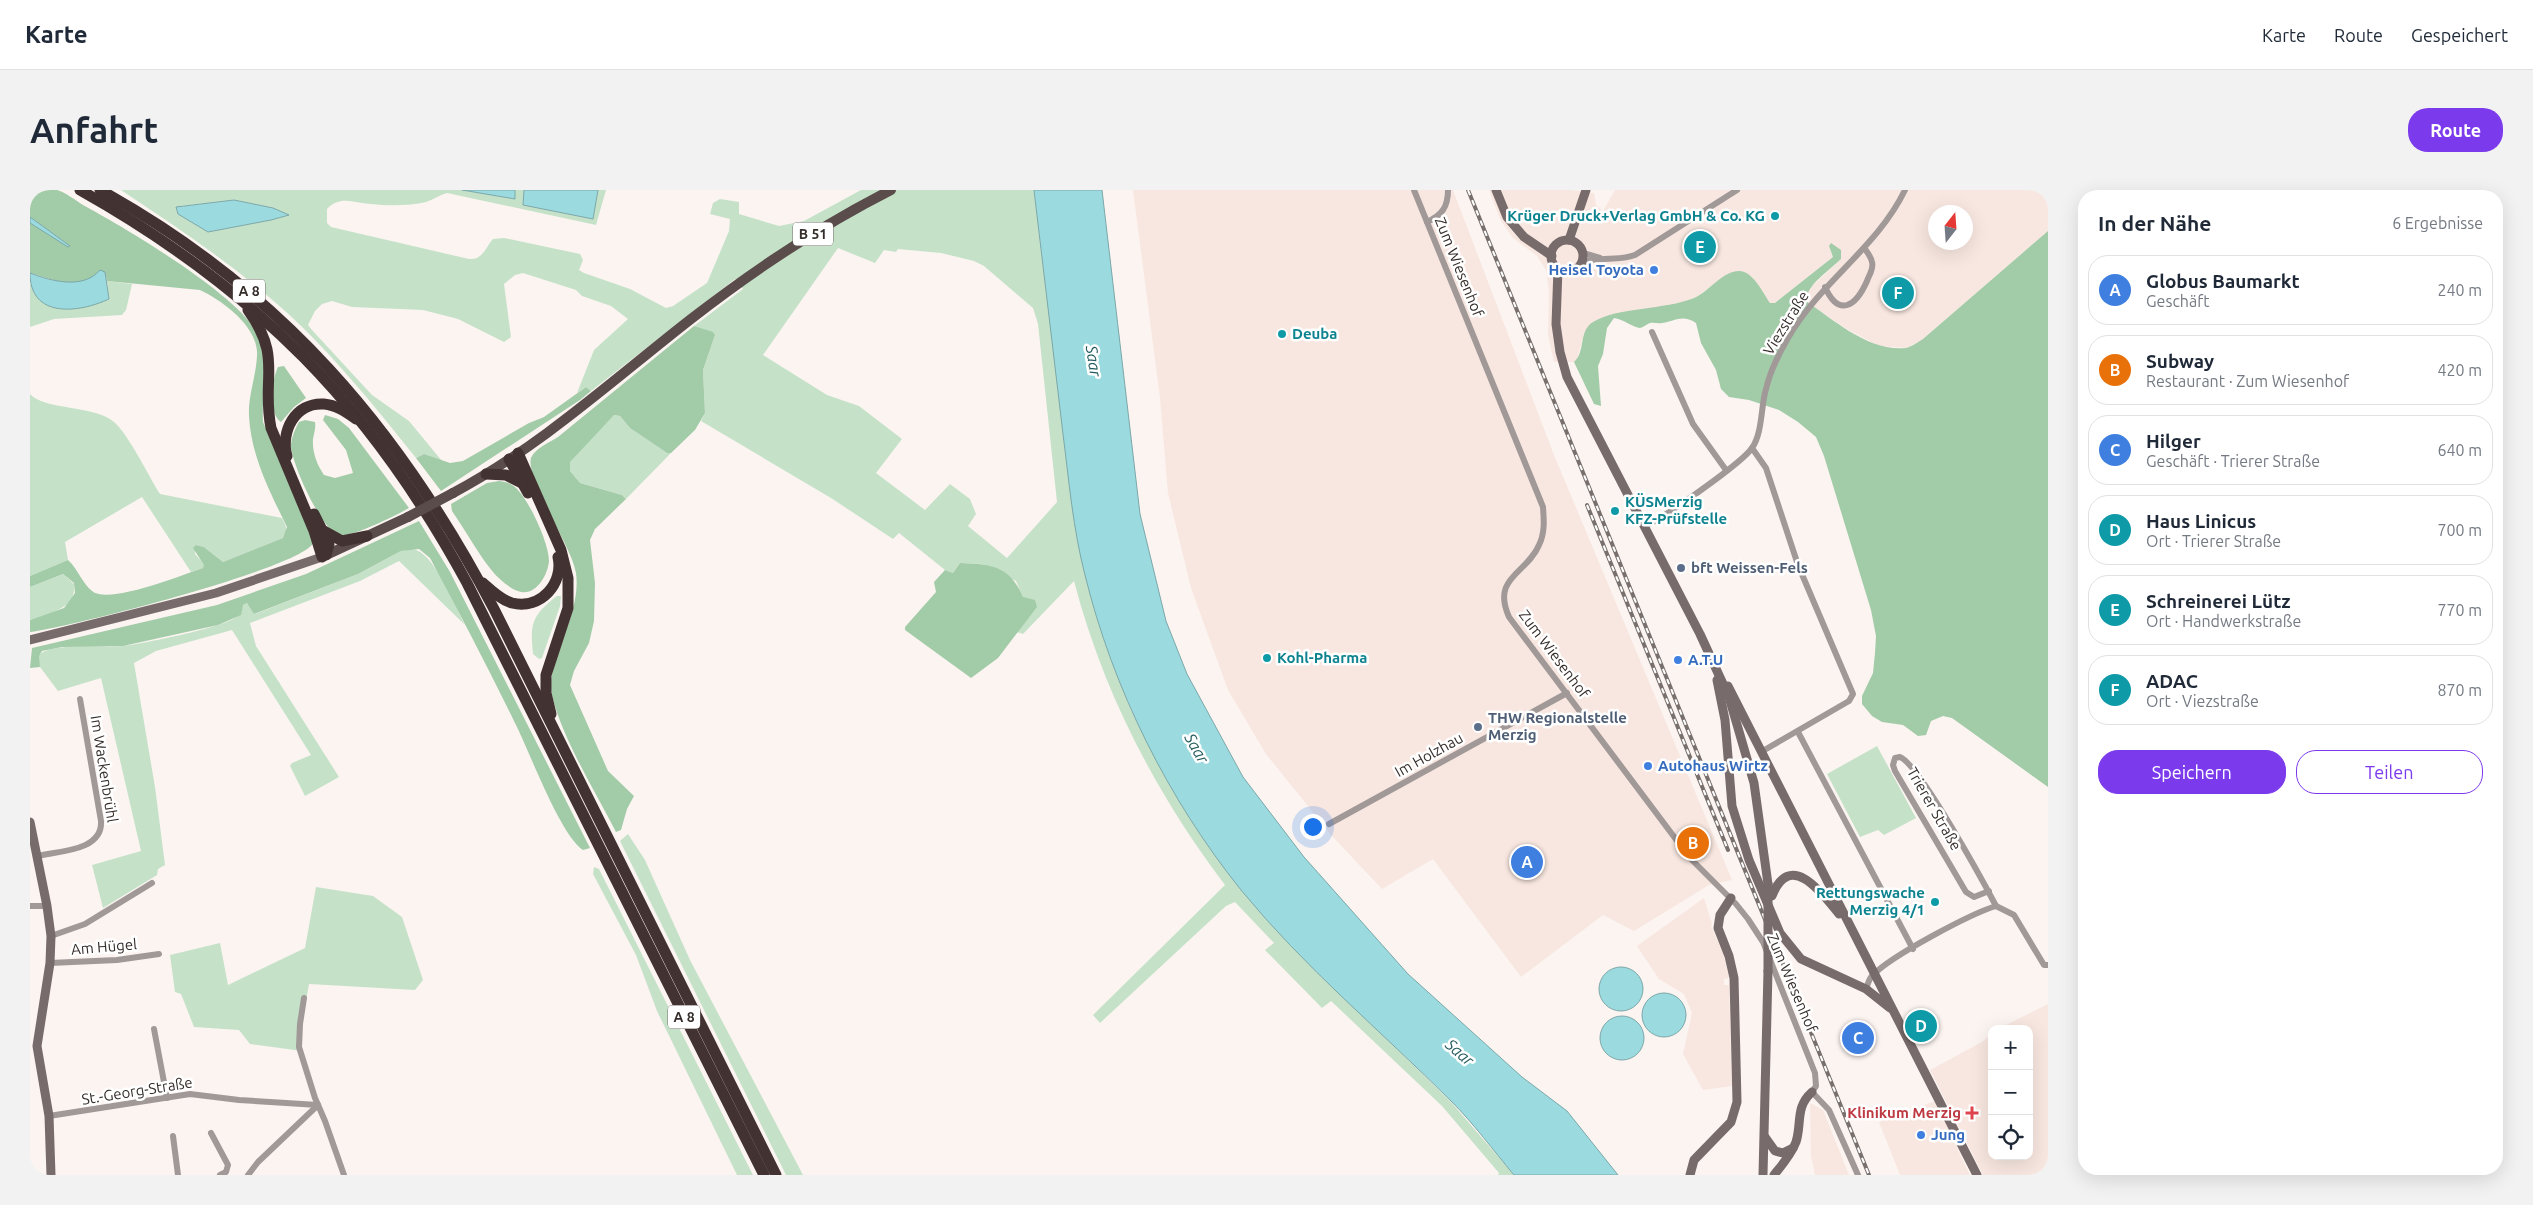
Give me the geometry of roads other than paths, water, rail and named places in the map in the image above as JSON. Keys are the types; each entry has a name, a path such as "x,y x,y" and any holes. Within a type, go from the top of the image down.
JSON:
{"highway":[{"name":"A 8","path":"80,190 166,242 233,291 304,356 366,425 407,482 448,547 598,832 764,1175"},
{"name":"A 8","path":"100,190 143,215 214,264 250,292 311,349 374,420 418,478 478,579 555,732 598,832"},
{"path":"233,291 256,322 268,346 270,359 268,413 270,428 324,556"},
{"path":"324,556 329,544 324,531 305,498 288,458 285,445 287,430 291,421 302,410 321,404 337,407 366,425"},
{"path":"478,579 503,599 523,604 542,598 549,592 557,580 560,568 557,552 522,483 514,456"},
{"path":"514,456 561,550 568,578 568,608 548,663 545,680 555,732"},
{"path":"486,474 506,475 522,483"},
{"path":"324,531 342,541 367,536"},
{"name":"A 8","path":"610,856 776,1175"}],"main road":[{"name":"B 51","path":"514,456 584,404 738,283 826,225 891,190"},
{"path":"1496,190 1503,209 1515,227 1524,237 1552,256 1558,268 1557,335 1567,377 1714,664 1728,697 1747,755 1762,826 1768,884 1768,971 1762,1172"},
{"path":"1573,242 1585,194"},
{"path":"1515,227 1536,241 1554,246"},
{"path":"1552,256 1554,246 1561,241 1573,242 1583,253 1581,264 1569,271 1558,268"},
{"path":"1557,335 1559,316 1569,271"},
{"path":"30,640 216,594 324,556 408,517 453,493 514,456"},
{"path":"1714,664 1735,696 1761,752 1977,1175"},
{"path":"1714,664 1724,720 1732,806 1749,860 1775,924 1790,948 1801,959 1866,988 1884,1002 1899,1020"},
{"path":"30,822 47,906 51,936 50,963 33,1047 49,1116 51,1175"},
{"path":"1769,920 1772,896 1778,885 1788,877 1800,876 1807,878 1819,890 1850,928"},
{"path":"1690,1175 1694,1160 1731,1122 1737,1102 1734,978 1729,956 1718,930 1720,915 1731,898"},
{"path":"1774,1175 1793,1147 1797,1137 1800,1108 1805,1098 1812,1092"},
{"path":"1764,1134 1775,1151 1783,1153 1793,1147"}],"street":[{"name":"Zum Wiesenhof","path":"1414,190 1542,507 1544,520 1539,546 1532,557 1508,582 1504,594 1505,608 1509,617 1690,858 1731,898 1748,918 1763,942 1815,1073 1816,1086 1812,1092"},
{"path":"1427,222 1441,214 1446,206 1448,190"},
{"path":"1581,264 1590,260 1623,259 1634,255 1737,190"},
{"name":"Viezstraße","path":"1752,448 1771,373 1780,354 1802,317 1825,287 1865,249 1886,224 1905,190"},
{"name":"Viezstraße","path":"1825,287 1830,297 1841,305 1847,306 1858,299 1873,268 1870,255 1865,249"},
{"path":"1583,253 1608,260"},
{"path":"1652,332 1692,424 1726,470"},
{"path":"1645,526 1671,511 1752,448 1766,468 1798,565 1853,694 1849,701 1761,752"},
{"name":"Im Holzhau","path":"1329,824 1567,693"},
{"name":"Im Wackenbrühl","path":"37,856 91,844 100,833 101,821 80,699"},
{"path":"1798,732 1913,949"},
{"name":"Trierer Straße","path":"1988,891 1974,897 1966,892 1895,771 1893,762 1900,757 1904,758 1947,819 1988,891 1996,906"},
{"path":"51,936 85,924 152,883"},
{"path":"30,906 47,906"},
{"path":"1866,988 1874,974 1913,949 1986,909 1996,906 2014,914 2044,965 2048,965"},
{"name":"Am Hügel","path":"50,963 117,960 159,954"},
{"path":"304,998 300,1024 300,1047 318,1105 344,1175"},
{"path":"154,1029 166,1098"},
{"path":"1812,1092 1829,1110 1858,1175"},
{"name":"St.-Georg-Straße","path":"49,1116 201,1094 238,1100 318,1105"},
{"path":"248,1175 258,1162 318,1105"},
{"path":"211,1133 228,1165 226,1172 220,1175"},
{"path":"173,1136 178,1175"}],"water":[{"path":"462,190 515,190 515,199"},
{"path":"524,190 598,190 593,219 523,205"},
{"name":"Saar","path":"1034,190 1102,190 1140,514 1166,621 1187,674 1243,777 1304,857 1408,974 1522,1077 1567,1111 1618,1175 1514,1175 1476,1128 1451,1101 1317,972 1265,918 1214,855 1167,780 1127,701 1111,660 1097,618 1081,558 1069,487"},
{"path":"234,200 273,208 289,215 208,232 178,214 176,207"},
{"path":"30,217 70,246 68,247 30,223"},
{"path":"100,270 105,272 109,299 97,304 71,309 58,308 47,305 38,298 32,288 30,273 57,281 76,282 93,276"},
{"path":"1621,967 1633,971 1639,977 1643,989 1639,1001 1633,1007 1621,1011 1609,1007 1603,1001 1599,989 1603,977 1609,971"},
{"path":"1664,993 1676,997 1682,1003 1686,1015 1682,1027 1676,1033 1664,1037 1652,1033 1646,1027 1642,1015 1646,1003 1652,997"},
{"path":"1622,1016 1634,1020 1640,1026 1644,1038 1640,1050 1634,1056 1622,1060 1610,1056 1604,1050 1600,1038 1604,1026 1610,1020"}],"railway":[{"path":"1468,190 1869,1175"},
{"path":"1587,505 1728,850"}],"place":[{"name":"Krüger Druck+Verlag GmbH & Co. KG","path":"1775,216"},
{"name":"Schreinerei Lütz","path":"1700,247"},
{"name":"Heisel Toyota","path":"1654,270"},
{"name":"ADAC","path":"1898,293"},
{"name":"Deuba","path":"1282,334"},
{"name":"KÜSMerzig KFZ-Prüfstelle","path":"1615,511"},
{"name":"bft Weissen-Fels","path":"1681,568"},
{"name":"Kohl-Pharma","path":"1267,658"},
{"name":"A.T.U","path":"1678,660"},
{"name":"THW Regionalstelle Merzig","path":"1478,727"},
{"name":"Autohaus Wirtz","path":"1648,766"},
{"name":"Subway","path":"1693,843"},
{"name":"Globus Baumarkt","path":"1527,862"},
{"name":"Rettungswache Merzig 4/1","path":"1935,902"},
{"name":"Haus Linicus","path":"1921,1026"},
{"name":"Hilger","path":"1858,1038"},
{"name":"Klinikum Merzig","path":"1972,1113"},
{"name":"Jung","path":"1921,1135"}]}
